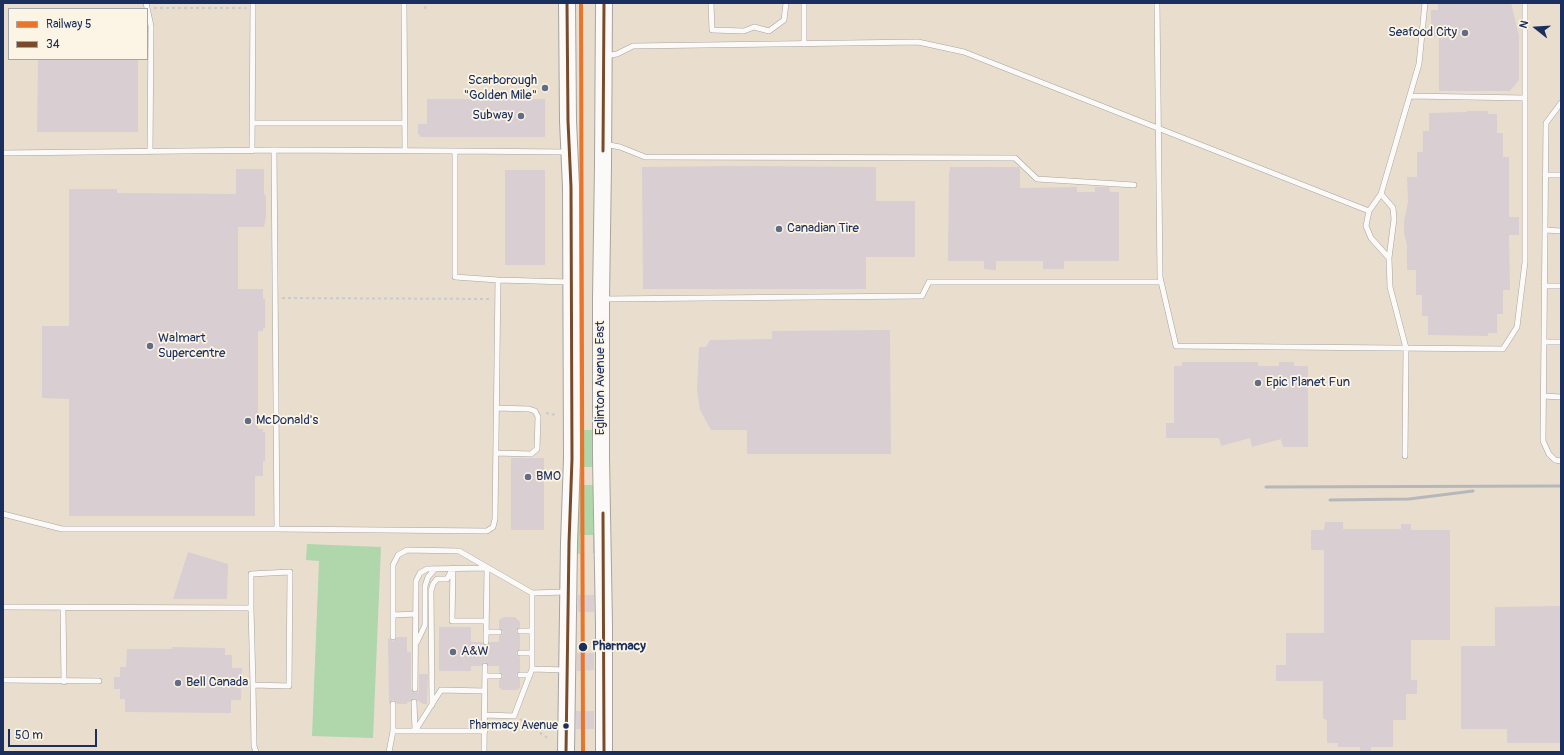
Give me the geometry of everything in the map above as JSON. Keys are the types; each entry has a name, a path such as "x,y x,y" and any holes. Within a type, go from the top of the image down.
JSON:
{"main road":[{"path":"566,752 566,670 568,655 569,543 572,470 572,187 569,152 567,3"},
{"name":"Eglinton Avenue East","path":"604,3 604,144 600,299 604,593 604,752"}],"lane":[{"path":"404,3 405,151"},
{"path":"711,3 712,30 744,31 754,27 769,31 784,20 786,3"},
{"path":"804,3 804,44"},
{"path":"1157,3 1161,282 1176,346 1503,349 1517,327 1526,262 1525,3"},
{"path":"1388,258 1371,238 1366,226 1369,211 1381,194 1419,64 1425,3"},
{"path":"252,151 253,5"},
{"path":"148,9 151,26 150,152"},
{"path":"603,56 617,54 633,46 918,42 964,52 1369,211"},
{"path":"1410,96 1525,98"},
{"path":"1561,103 1546,123 1543,441 1549,454 1555,460 1561,461"},
{"path":"1556,110 1561,113"},
{"path":"252,123 404,123"},
{"path":"604,144 620,147 645,157 1015,158 1038,179 1134,185"},
{"path":"3,153 274,150 569,152"},
{"path":"274,150 276,529"},
{"path":"455,151 455,277 572,282"},
{"path":"1546,175 1561,175"},
{"path":"1381,194 1393,208 1394,219 1388,258 1390,287 1406,348 1405,456"},
{"path":"1545,230 1561,231"},
{"path":"3,514 62,529 487,531 493,527 495,519 498,280"},
{"path":"600,299 922,296 929,282 1161,282"},
{"path":"1544,286 1561,286"},
{"path":"1544,342 1561,342"},
{"path":"1544,396 1561,396"},
{"path":"496,408 529,409 535,411 538,417 537,449 531,454 496,453"},
{"path":"393,638 392,565 398,556 407,550 459,551 486,568 532,593 568,592"},
{"path":"415,689 416,581 420,573 427,569 435,568 486,568"},
{"path":"415,645 425,625 425,586 428,577 435,568"},
{"path":"453,568 452,621 486,621"},
{"path":"432,705 431,591 433,584 437,580 447,579 453,568"},
{"path":"486,568 486,642"},
{"path":"253,686 289,686 290,572 251,574 253,686 256,752"},
{"path":"485,715 514,716 531,672 532,593"},
{"path":"3,606 251,608"},
{"path":"63,607 64,682"},
{"path":"393,615 416,614"},
{"path":"520,631 532,631"},
{"path":"486,632 499,632"},
{"path":"520,653 532,653"},
{"path":"484,752 486,666"},
{"path":"520,675 531,672 566,670"},
{"path":"485,676 499,676"},
{"path":"3,680 64,682 100,681"},
{"path":"414,731 441,690 485,691"},
{"path":"414,702 414,731"},
{"path":"390,752 393,731 393,704"},
{"path":"393,731 485,731"}],"path":[{"path":"425,9 426,3"},
{"path":"148,9 155,7 243,8 253,5"},
{"path":"275,298 498,299"},
{"path":"519,719 549,739"}],"green space":[{"path":"578,430 595,430 594,467 578,467"},
{"path":"579,485 593,485 593,534 595,533 598,553 593,553 593,535 580,535 580,554 575,553"},
{"path":"307,544 381,547 373,738 312,736 319,561 306,560"}],"building":[{"path":"1438,3 1511,3 1519,36 1519,80 1510,91 1439,91 1439,37 1431,37 1431,10 1438,10"},
{"path":"38,60 138,60 138,132 37,132"},
{"path":"427,99 545,99 545,137 421,137 418,134 418,124 427,124"},
{"path":"1488,111 1488,114 1497,114 1497,133 1503,133 1503,157 1509,157 1509,217 1519,217 1519,235 1509,235 1510,290 1503,290 1503,314 1497,314 1497,333 1488,333 1488,336 1428,335 1428,316 1422,316 1422,295 1416,295 1416,270 1407,270 1407,245 1404,233 1404,221 1408,202 1407,177 1417,177 1417,152 1423,152 1423,131 1429,131 1429,113"},
{"name":"Canadian Tire","path":"642,167 876,167 876,201 915,201 915,257 866,257 866,289 643,289"},
{"path":"950,167 1019,167 1020,188 1077,187 1077,192 1095,192 1095,187 1109,187 1110,192 1119,192 1119,261 1064,261 1064,269 1043,269 1043,261 996,261 996,270 984,269 984,261 948,261"},
{"name":"Walmart Supercentre","path":"236,169 264,169 264,193 266,197 266,217 264,227 238,227 238,289 263,289 263,299 265,299 265,328 263,328 263,331 258,331 258,429 263,429 263,432 265,432 265,461 263,461 263,476 255,476 255,516 69,516 69,399 42,398 42,326 69,326 69,189 117,189 117,193 236,194"},
{"path":"505,170 545,170 545,265 505,265"},
{"path":"890,330 891,454 747,454 747,430 711,430 700,410 697,389 699,347 706,347 710,340 772,339 772,331"},
{"path":"1182,362 1258,362 1258,366 1279,366 1279,362 1294,362 1294,366 1308,366 1308,447 1283,447 1281,439 1252,447 1250,438 1221,446 1219,438 1166,438 1166,423 1174,423 1174,366 1182,366"},
{"name":"BMO","path":"511,458 544,458 544,530 511,530"},
{"path":"1325,522 1343,522 1343,529 1401,529 1401,524 1411,524 1411,530 1450,530 1450,640 1411,640 1411,680 1417,680 1417,694 1406,694 1406,720 1393,720 1393,747 1371,747 1371,752 1360,752 1360,747 1338,747 1338,743 1327,743 1327,720 1323,718 1323,681 1276,681 1276,665 1286,665 1286,633 1324,633 1324,550 1311,550 1311,530 1324,530"},
{"path":"188,552 228,564 227,599 173,599"},
{"path":"578,595 594,595 594,612 578,612"},
{"path":"1561,606 1561,743 1507,743 1507,729 1461,729 1461,646 1495,646 1495,607"},
{"path":"504,617 515,617 520,622 520,627 516,631 520,635 520,649 516,653 520,657 520,671 516,675 520,679 520,687 517,690 502,690 499,687 499,680 503,676 499,672 499,666 489,666 485,662 481,666 471,666 471,671 439,671 439,627 471,627 471,642 482,642 486,646 490,642 499,642 499,636 503,632 499,628 499,620"},
{"path":"397,637 407,637 407,652 411,652 411,689 413,692 417,693 419,691 419,674 428,674 427,704 423,704 414,698 410,702 407,702 407,704 397,704 393,700 389,704 388,638 393,641"},
{"name":"Bell Canada","path":"172,647 225,648 225,655 232,655 232,668 242,668 241,700 231,700 231,713 125,712 125,699 120,699 120,689 114,689 114,677 120,677 120,667 126,667 127,649 172,649"},
{"path":"577,653 594,653 594,670 577,671"},
{"path":"576,711 594,711 594,729 576,729"}],"railway":[{"path":"1266,487 1561,486"},
{"path":"1330,500 1409,499 1473,491"}],"rail line":[{"name":"5","path":"581,3 583,752"}],"transit line":[{"name":"34","path":"566,752 569,543 572,459 571,187 568,121 567,3"},
{"name":"34","path":"603,151 604,3"},
{"name":"34","path":"603,513 604,752"}],"place":[{"name":"Seafood City","path":"1465,33"},
{"name":"Scarborough \"Golden Mile\"","path":"545,88"},
{"name":"Subway","path":"521,116"},
{"name":"Canadian Tire","path":"779,229"},
{"name":"Walmart Supercentre","path":"150,346"},
{"name":"Epic Planet Fun","path":"1258,383"},
{"name":"McDonald's","path":"248,421"},
{"name":"BMO","path":"528,477"},
{"name":"Pharmacy","path":"583,647"},
{"name":"A&W","path":"453,652"},
{"name":"Bell Canada","path":"178,683"},
{"name":"Pharmacy Avenue","path":"566,726"}]}
